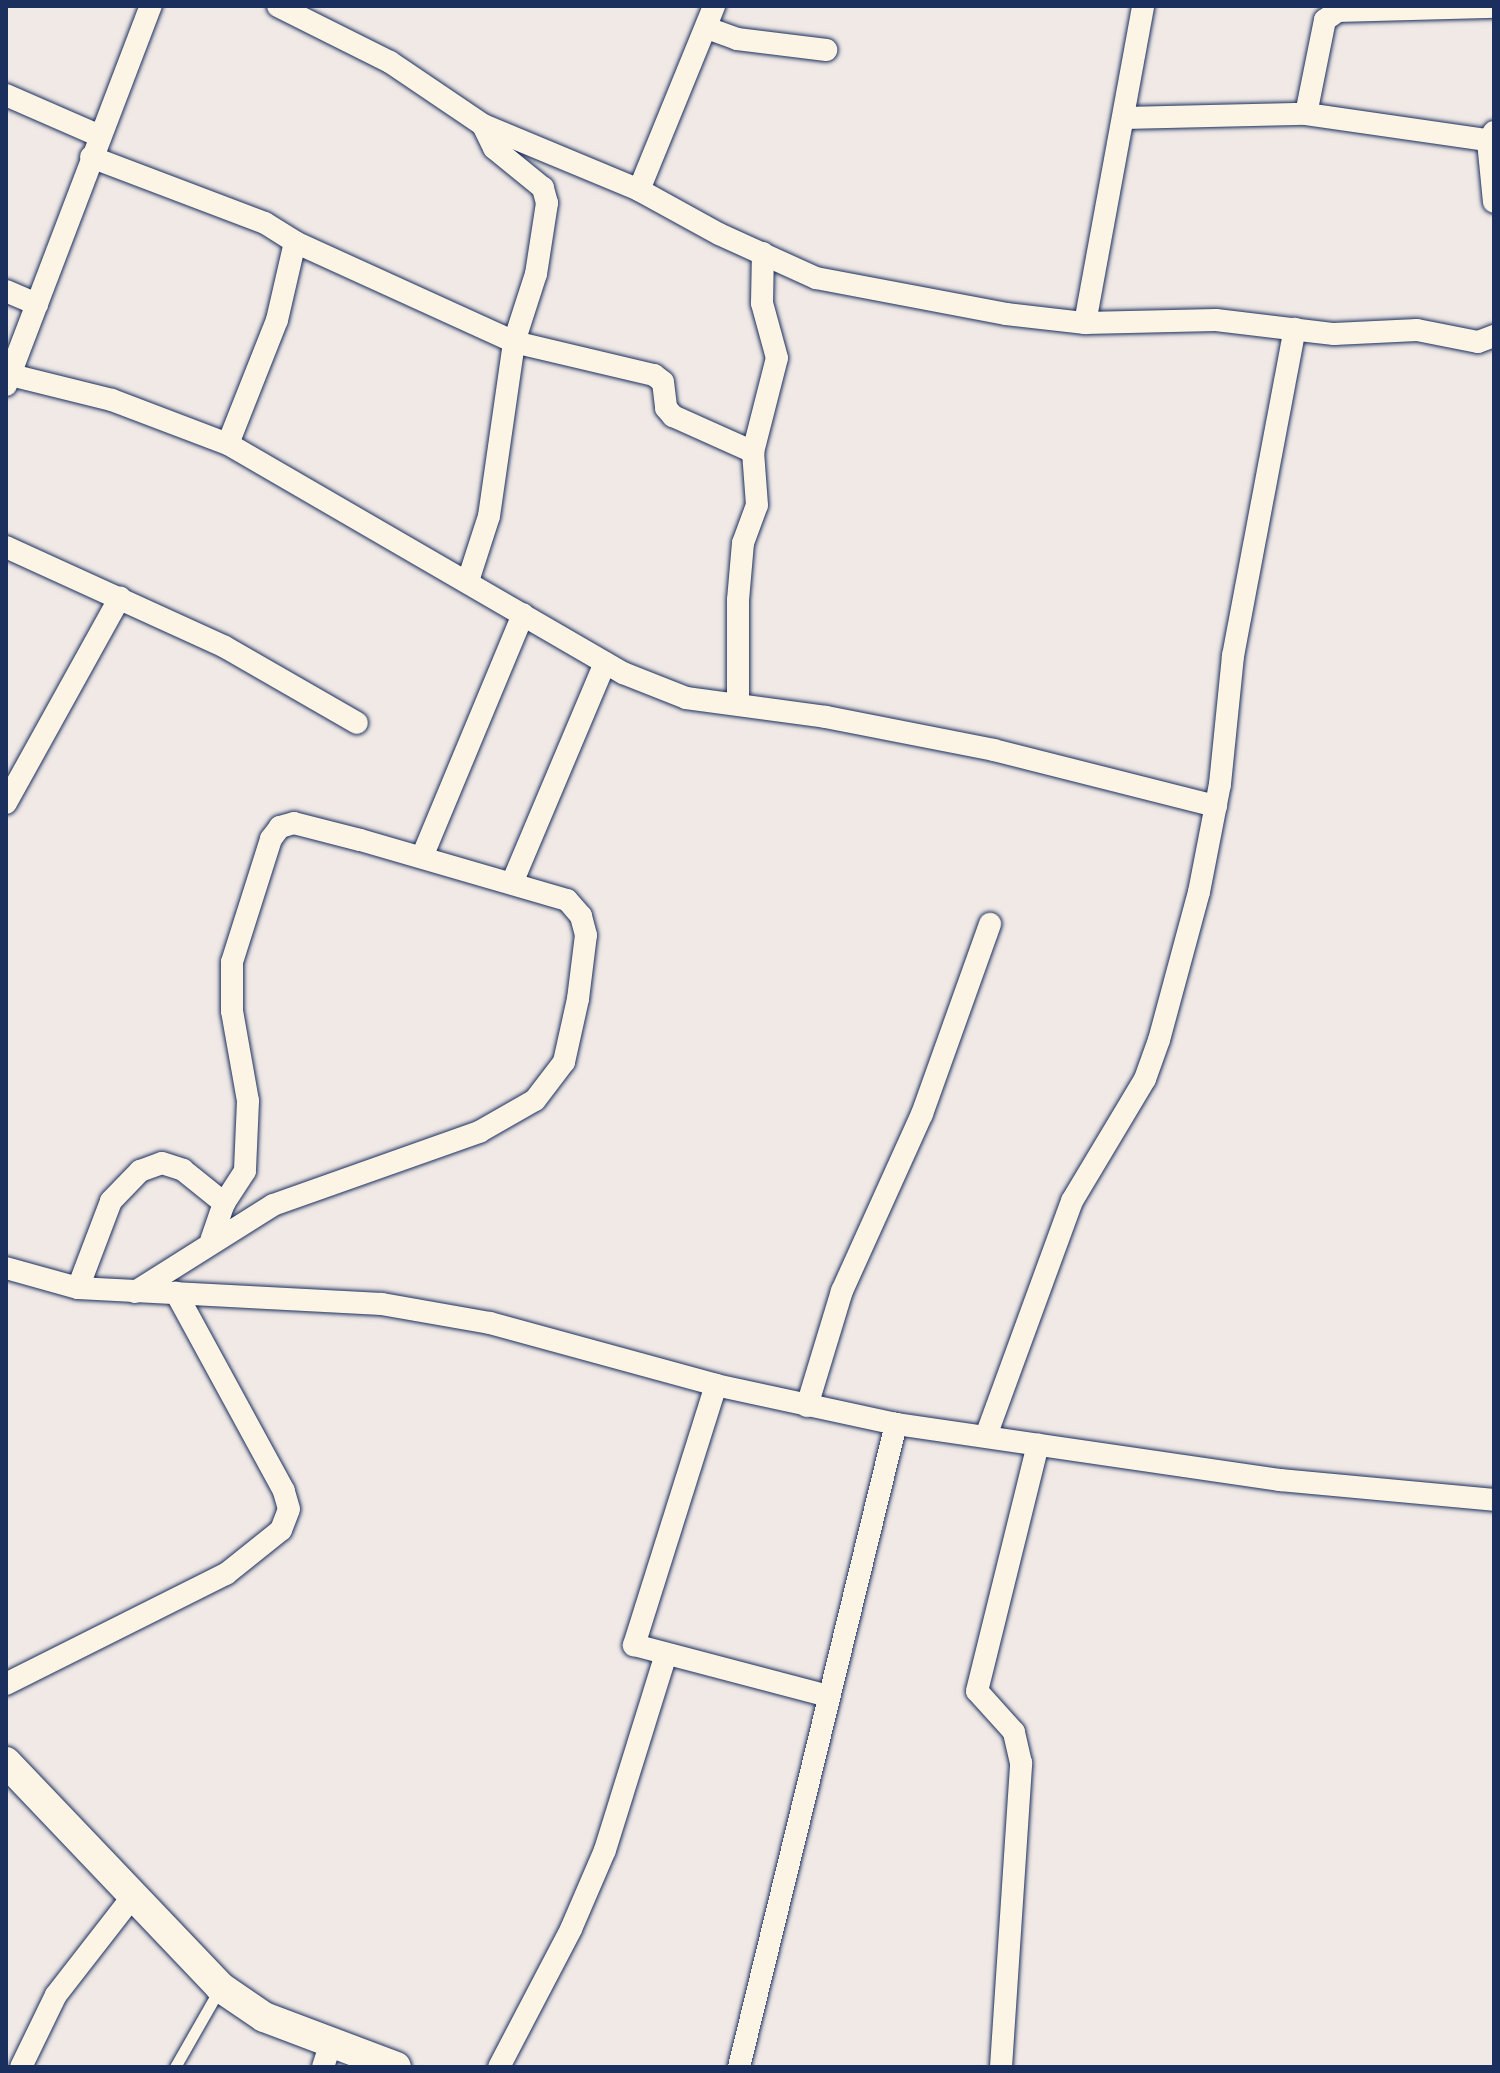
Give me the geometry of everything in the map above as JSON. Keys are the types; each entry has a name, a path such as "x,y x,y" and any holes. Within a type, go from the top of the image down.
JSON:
{"street":[{"path":"151,6 8,380 112,400 228,444 605,663 686,698 738,702 994,750 1216,806"},
{"path":"278,6 390,62 483,125 639,190 816,278 1006,314 1085,323 1216,320 1334,334 1417,330 1489,342"},
{"path":"639,190 714,6"},
{"path":"1085,323 1143,6"},
{"path":"1306,114 1325,20 1338,11 1494,7"},
{"path":"707,28 737,39 826,50"},
{"path":"6,95 96,146 265,223 295,242 514,342 654,375 663,382 666,408 673,416 753,452"},
{"path":"1124,118 1306,114 1492,138 1494,202"},
{"path":"468,581 489,516 514,342 536,274 547,203 543,188 494,148 483,125"},
{"path":"228,444 277,320 295,242"},
{"path":"738,702 743,543 757,505 753,452 777,358 762,303 763,253"},
{"path":"6,291 37,304"},
{"path":"986,1436 1072,1201 1150,1066 1199,892 1216,806 1233,656 1295,329"},
{"path":"6,547 120,597 286,679 357,723"},
{"path":"6,803 120,597"},
{"path":"422,857 523,614"},
{"path":"512,883 605,663"},
{"path":"135,1292 211,1240 273,1205 507,1120 551,1085 564,1062 586,935 581,916 567,900 294,823 280,827 271,839 232,962 232,1011 248,1101 245,1171 224,1203 211,1240"},
{"path":"807,1406 842,1291 922,1114 990,924"},
{"path":"78,1288 111,1201 140,1171 162,1163 183,1170 224,1203"},
{"path":"6,1268 78,1288 382,1304 490,1323 716,1385 896,1424 1280,1480 1494,1500"},
{"path":"6,1684 226,1574 281,1530 289,1509 284,1491 176,1293"},
{"path":"716,1385 634,1645 665,1657 828,1696"},
{"path":"739,2067 896,1424"},
{"path":"1001,2067 1021,1763 1014,1732 977,1691 1038,1444"},
{"path":"499,2067 571,1929 605,1850 665,1657"},
{"path":"6,1762 220,1987 327,2056 396,2067"},
{"path":"21,2067 56,1995 133,1896"}],"lane":[{"path":"175,2067 220,1987"}]}
